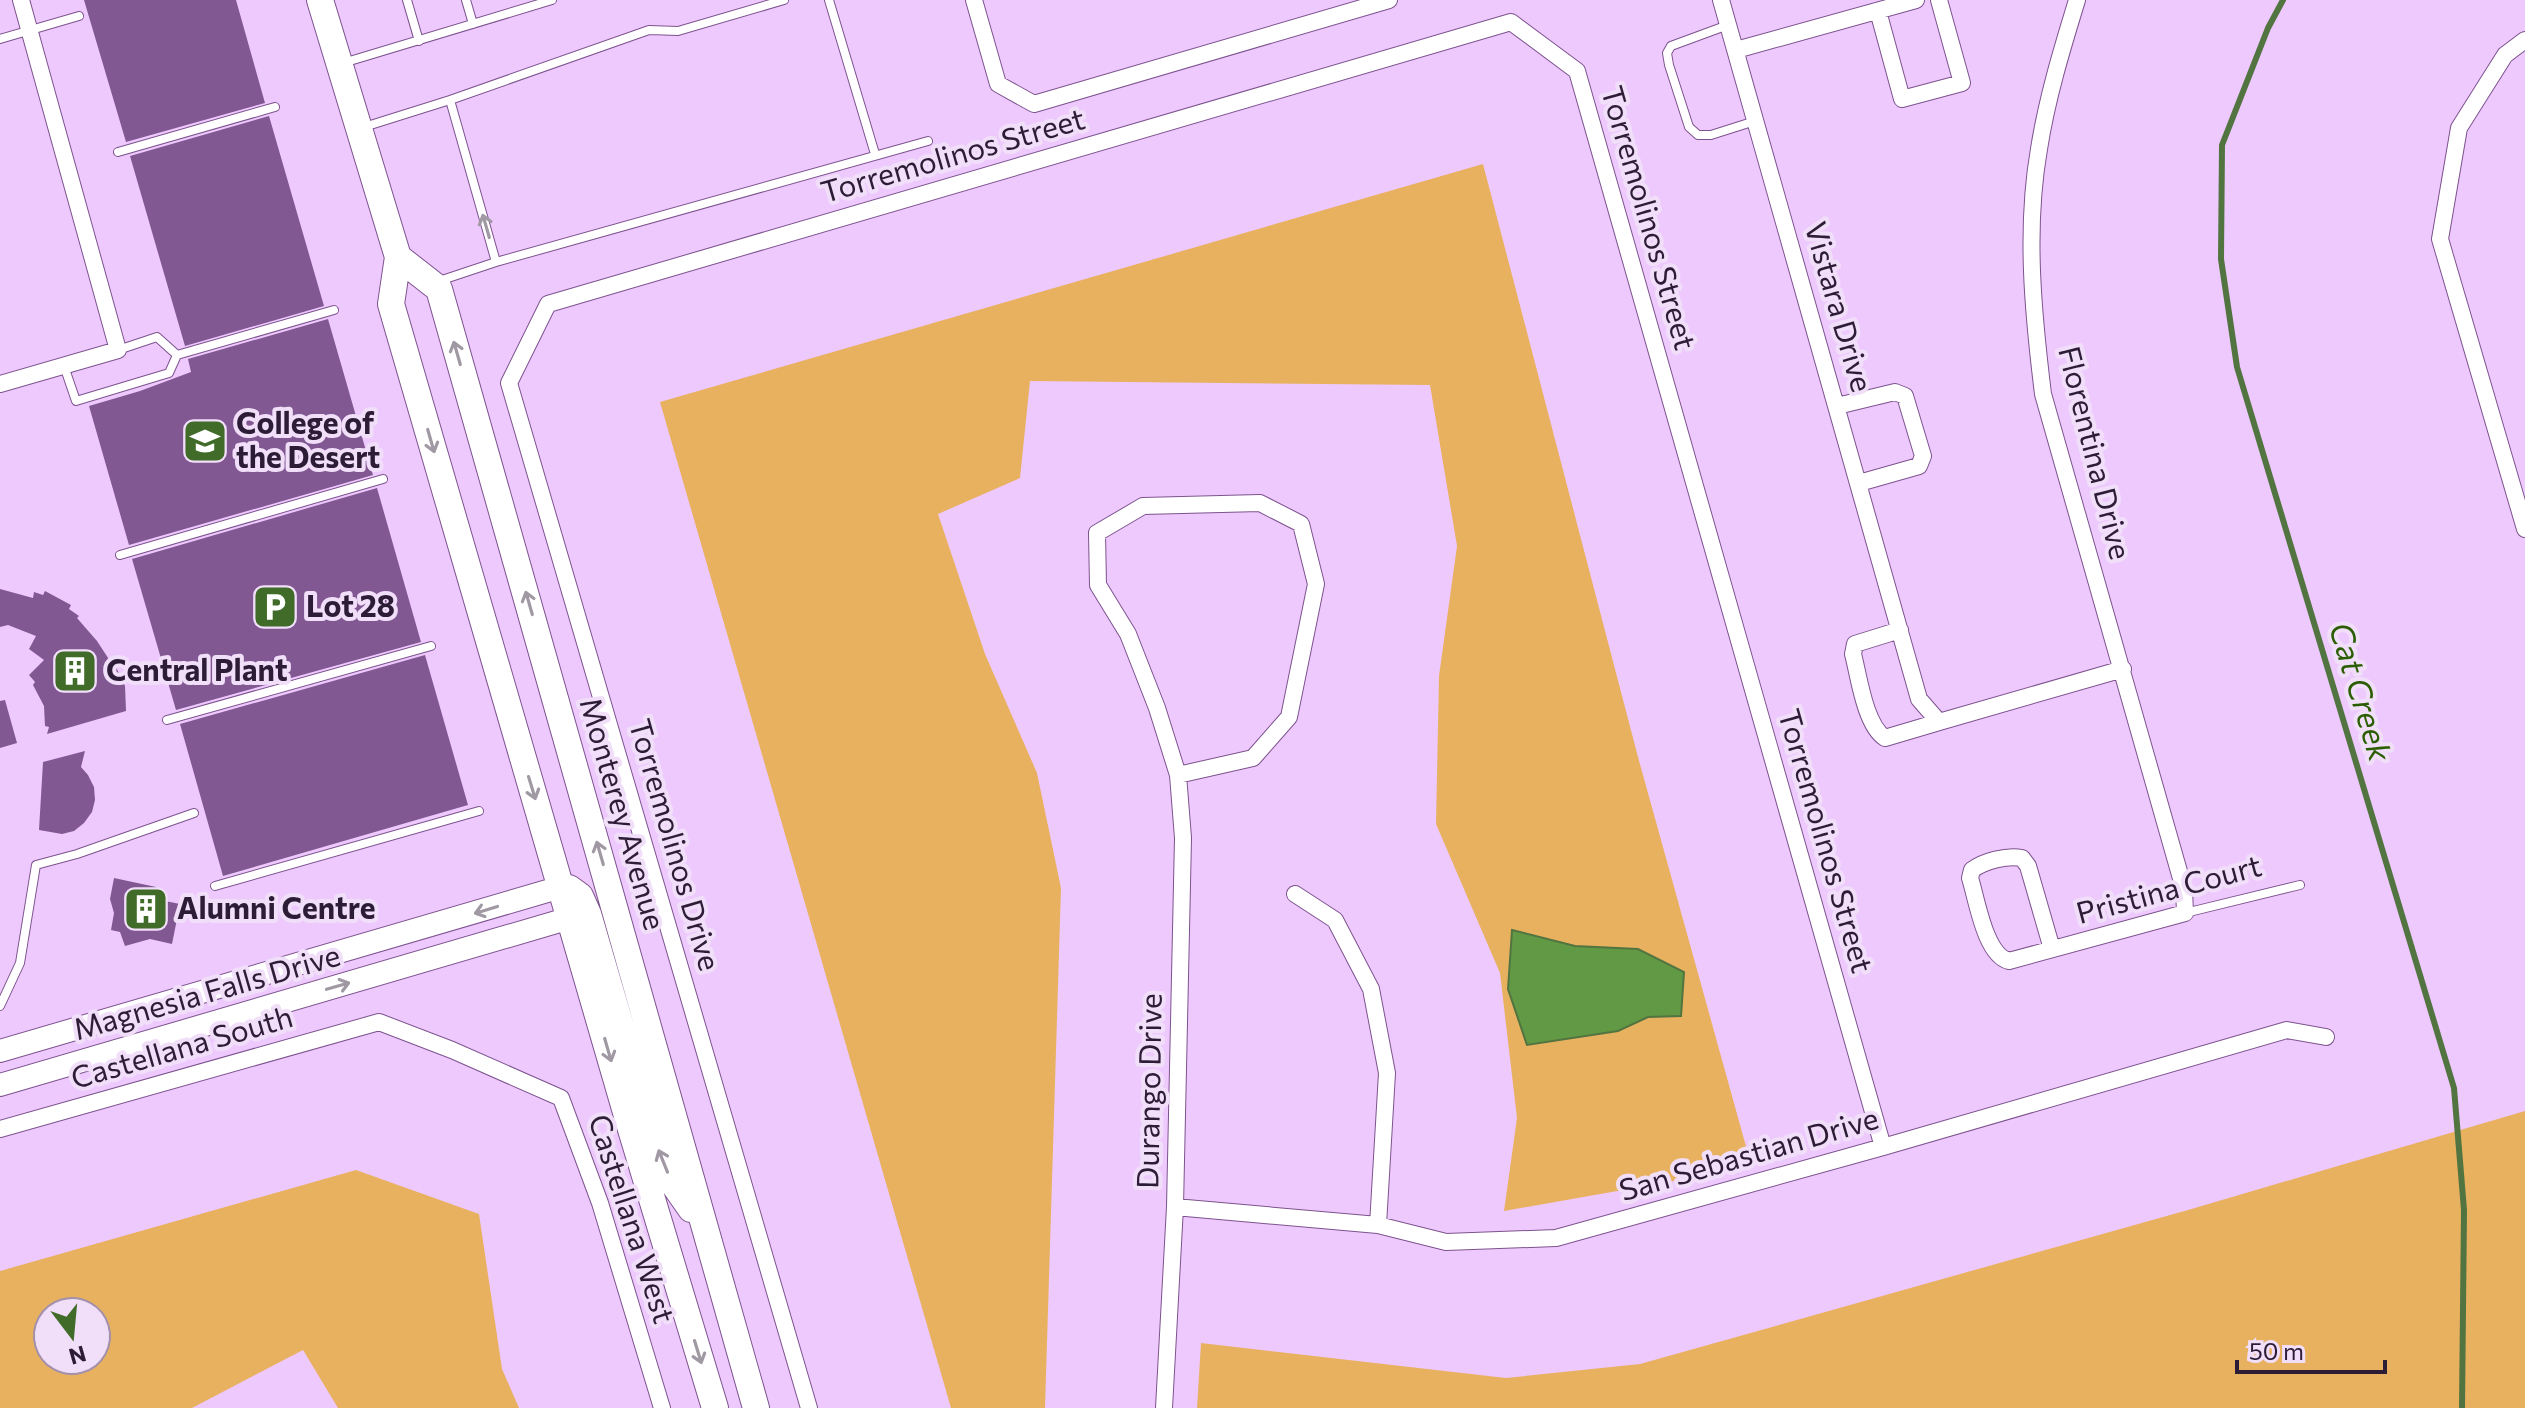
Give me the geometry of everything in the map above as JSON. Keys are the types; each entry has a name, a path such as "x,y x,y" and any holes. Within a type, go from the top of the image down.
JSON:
{"main road":[{"path":"320,0 398,257 391,304 715,1408"},
{"name":"Monterey Avenue","path":"398,257 439,289 756,1408"},
{"path":"561,887 571,888 580,896 588,914 652,1133 670,1179 704,1227"}],"street":[{"path":"0,384 118,350 21,0"},
{"path":"974,0 998,84 1034,104 1389,0"},
{"name":"Vistara Drive","path":"1721,0 1919,699 1939,722"},
{"path":"1736,50 1916,0"},
{"path":"1878,11 1902,99 1962,83 1939,0"},
{"name":"Florentina Drive","path":"2077,0 2055,69 2038,151 2032,231 2034,320 2043,394 2184,889 2185,913"},
{"name":"Torremolinos Street","path":"548,304 1511,22 1577,71 1883,1147"},
{"path":"2525,40 2505,55 2459,128 2440,239 2525,529"},
{"name":"Torremolinos Drive","path":"548,304 509,383 809,1408"},
{"path":"1837,406 1895,392 1905,396 1923,456 1919,466 1859,483"},
{"name":"Durango Drive","path":"1164,1408 1175,1207 1183,838 1178,775 1157,708 1128,634 1098,585 1097,533 1143,506 1260,503 1301,524 1316,584 1289,717 1253,758 1178,775"},
{"path":"1900,630 1855,644 1853,654 1870,719 1885,738 2123,669"},
{"name":"Pristina Court","path":"2052,949 2028,866 2022,858 2013,856 1978,865 1972,870 1970,878 1992,949 2000,959 2009,961 2185,913"},
{"name":"Magnesia Falls Drive","path":"0,1048 561,887"},
{"path":"1295,894 1335,920 1371,989 1387,1073 1378,1225"},
{"name":"Magnesia Falls Drive","path":"0,1085 570,918"},
{"name":"Castellana South","path":"0,1129 379,1022"},
{"name":"Castellana West","path":"379,1022 561,1098 600,1203 662,1408"},
{"name":"San Sebastian Drive","path":"1175,1207 1378,1225 1446,1242 1556,1238 2287,1030 2326,1037"}],"lane":[{"path":"407,0 419,41"},
{"path":"466,0 473,24"},
{"path":"339,65 552,0"},
{"path":"358,129 649,30 678,31 784,0"},
{"path":"829,0 875,154"},
{"path":"0,39 79,16"},
{"path":"1728,24 1671,46 1667,53 1669,65 1689,127 1698,135 1711,135 1756,121"},
{"path":"450,100 496,262"},
{"path":"118,152 275,107"},
{"path":"432,284 496,262 928,141"},
{"path":"177,355 334,310"},
{"path":"118,350 157,337 177,355"},
{"path":"64,366 76,401 169,373 177,355"},
{"path":"120,555 383,479"},
{"path":"167,720 431,646"},
{"path":"215,886 479,811"},
{"path":"0,1006 20,963 36,865 194,813"},
{"name":"Pristina Court","path":"2185,913 2300,885"}],"shaded area":[{"path":"1483,164 1638,757 1747,1150 1691,1178 1504,1211 1517,1118 1500,973 1436,824 1439,676 1457,546 1430,385 1030,381 1020,478 938,514 985,654 1037,773 1061,888 1045,1408 951,1408 660,402"},
{"path":"1512,930 1575,946 1638,949 1684,972 1681,1016 1648,1017 1618,1031 1527,1045 1508,989"},
{"path":"2525,1111 2525,1408 1197,1408 1201,1343 1506,1378 1640,1364 2188,1210"},
{"path":"356,1170 479,1214 502,1369 519,1408 338,1408 303,1350 192,1408 0,1408 0,1271"}],"building":[{"path":"84,0 236,0 265,103 126,142"},
{"path":"269,116 324,306 185,346 130,156"},
{"path":"328,319 373,475 129,545 89,406 191,372 188,359"},
{"path":"377,488 421,642 176,710 132,559"},
{"name":"Central Plant","path":"0,589 33,598 34,592 43,595 45,591 71,605 69,609 79,616 77,618 114,663 125,686 126,711 47,734 49,727 45,726 44,706 29,675 44,660 29,649 36,636 8,625 0,627"},
{"path":"425,655 468,805 223,876 180,724"},
{"path":"5,700 17,743 0,748 0,701"},
{"path":"85,751 81,767 94,787 92,812 74,831 62,834 39,830 43,762"},
{"name":"Alumni Centre","path":"114,878 156,887 160,900 180,904 172,944 150,939 125,946 120,932 111,930 114,913 110,899"}],"waterway":[{"name":"Cat Creek","path":"2283,0 2268,28 2222,145 2221,259 2237,367 2454,1088 2464,1210 2462,1408"}],"place":[{"name":"College of the Desert","path":"205,441"},
{"name":"Lot 28","path":"275,607"},
{"name":"Central Plant","path":"75,671"},
{"name":"Alumni Centre","path":"146,909"}]}
